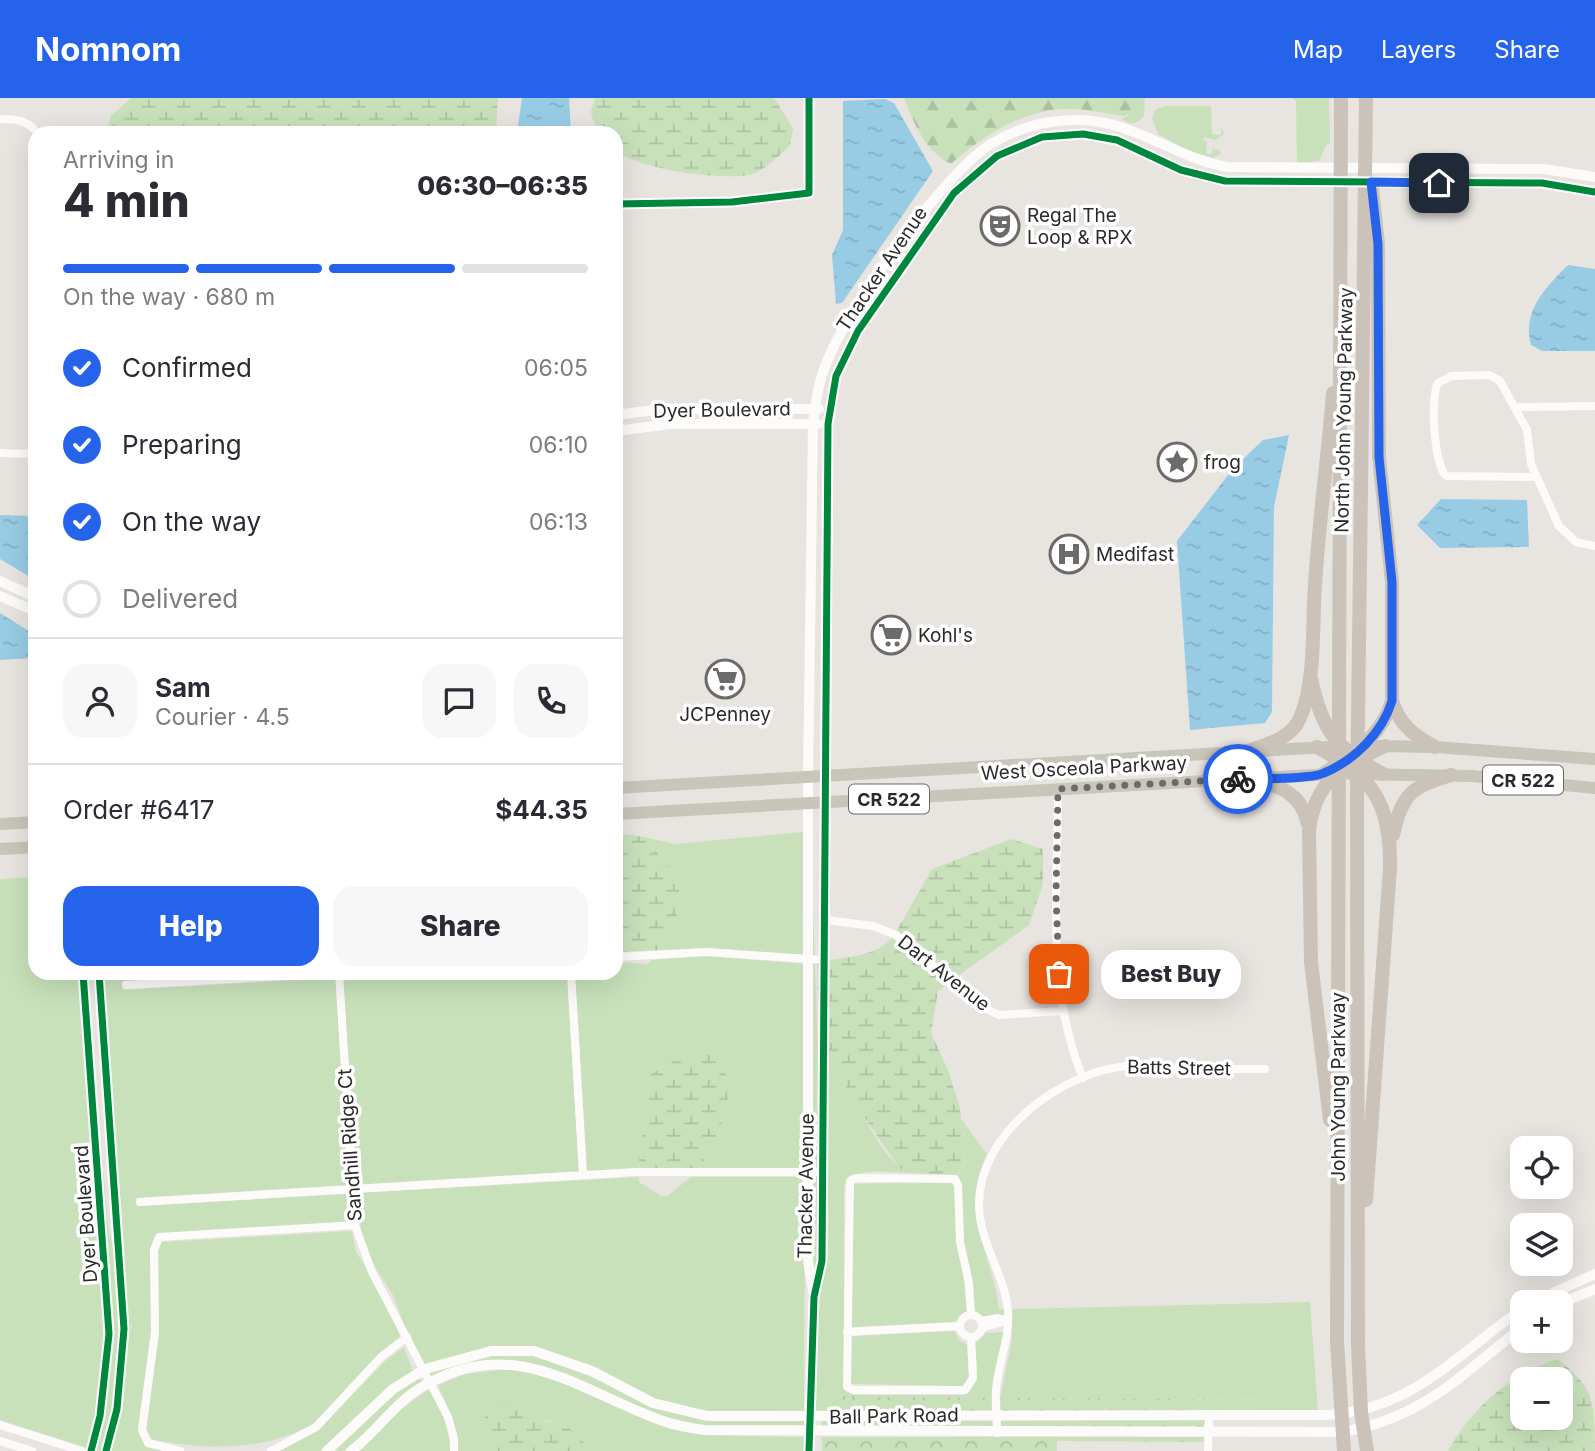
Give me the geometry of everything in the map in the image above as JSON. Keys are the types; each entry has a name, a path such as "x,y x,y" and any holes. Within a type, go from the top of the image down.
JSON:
{"highway":[{"name":"North John Young Parkway","path":"1341,98 1341,723"},
{"name":"North John Young Parkway","path":"1358,723 1368,178 1366,98"},
{"path":"1309,830 1315,803 1344,764 1365,746 1387,717 1392,701 1392,582 1379,457 1378,244 1368,178"},
{"path":"1248,751 1275,742 1294,727 1303,710 1310,674 1342,268"},
{"path":"1310,674 1321,719 1344,764 1383,774"},
{"path":"1392,701 1402,723 1416,736 1436,747"},
{"name":"John Young Parkway","path":"1341,723 1338,1169 1340,1414 1344,1451"},
{"name":"John Young Parkway","path":"1358,723 1357,1299 1360,1412 1367,1451"},
{"path":"1344,764 1385,746"},
{"path":"1317,747 1344,764 1380,802 1388,822 1391,844"},
{"path":"1357,1299 1391,844 1398,813 1408,794 1425,783 1451,775"},
{"path":"1247,778 1274,784 1294,795 1306,813 1309,830 1311,962 1338,1169"}],"main road":[{"name":"CR 522","path":"1365,746 1436,747 1595,759"},
{"name":"West Osceola Parkway","path":"623,788 1317,747"},
{"name":"West Osceola Parkway","path":"623,814 1247,778 1344,764"},
{"name":"CR 522","path":"1383,774 1451,775 1595,788"},
{"path":"0,824 28,822"},
{"path":"0,849 28,847"}],"street":[{"path":"0,119 16,119 31,126"},
{"name":"Thacker Avenue","path":"814,1297 808,1260 808,777 813,424 823,371 838,336 927,208 965,166 991,145 1037,124 1079,120 1103,122 1145,136 1200,162 1368,178"},
{"name":"Thacker Avenue","path":"809,1451 814,1297 822,1261 828,803 828,424 836,376 848,347 954,193 997,156 1030,141 1061,134 1098,136 1144,151 1181,170 1225,181 1342,175"},
{"path":"1144,151 1145,136"},
{"path":"1225,181 1229,173 1241,168"},
{"path":"1518,169 1519,183"},
{"path":"1368,178 1518,169 1564,171 1595,177"},
{"path":"1368,178 1557,184 1595,192"},
{"path":"862,301 873,308"},
{"path":"1536,477 1452,477 1442,472 1432,399 1434,391 1444,378 1496,377 1527,430 1529,458 1559,526 1567,536 1585,546 1595,546"},
{"path":"1514,407 1595,406"},
{"name":"Dyer Boulevard","path":"623,414 639,411 829,409"},
{"path":"639,411 640,427"},
{"name":"Dyer Boulevard","path":"623,430 640,427 828,424"},
{"path":"0,453 28,454"},
{"path":"811,540 828,538"},
{"path":"811,552 827,551"},
{"path":"0,581 28,594"},
{"path":"0,596 28,608"},
{"path":"1058,789 1056,896 1062,1011 1071,1048 1083,1078"},
{"name":"Dart Avenue","path":"826,920 873,926 896,935 982,1007 999,1015 1062,1011"},
{"path":"623,957 706,952 825,960"},
{"name":"Dyer Boulevard","path":"84,980 109,1334 100,1416 91,1451"},
{"name":"Dyer Boulevard","path":"100,980 121,1253 124,1329 117,1409 106,1451"},
{"path":"126,985 214,980"},
{"name":"Sandhill Ridge Ct","path":"338,980 355,1225 372,1272 432,1382 451,1427 454,1451"},
{"path":"571,980 583,1175"},
{"path":"86,1003 93,1017 99,1094 109,1101"},
{"path":"809,1056 824,1056"},
{"name":"Batts Street","path":"997,1433 996,1390 1006,1321 1003,1284 981,1223 979,1204 985,1167 994,1148 1023,1114 1083,1078 1125,1066 1265,1069"},
{"path":"95,1117 105,1136 113,1233 121,1253"},
{"path":"140,1202 583,1175 823,1172"},
{"path":"971,1338 973,1378 965,1390 853,1390 848,1387 848,1188 855,1178 955,1179 958,1185 960,1242 969,1283 971,1315 982,1324"},
{"path":"180,1451 148,1443 142,1430 155,1332 154,1250 159,1237 355,1225"},
{"path":"1560,1290 1595,1274"},
{"path":"1573,1298 1595,1289"},
{"path":"959,1326 963,1318 971,1315"},
{"name":"Ball Park Road","path":"327,1451 393,1389 425,1369 491,1351 534,1350 592,1371 653,1403 708,1416 810,1418 1340,1414 1360,1412 1394,1400 1428,1380 1510,1317"},
{"path":"982,1324 998,1318 1006,1321"},
{"path":"1505,1321 1510,1323"},
{"path":"959,1326 964,1336 971,1338 980,1334 982,1324"},
{"path":"847,1332 959,1326"},
{"path":"271,1451 316,1427 381,1357 407,1337"},
{"name":"Ball Park Road","path":"351,1451 392,1411 432,1382 464,1369 507,1364 539,1368 579,1382 666,1423 704,1430 1341,1432 1363,1429 1418,1407 1456,1384 1510,1337"},
{"path":"1208,1451 1209,1415"},
{"path":"0,1424 82,1451"},
{"path":"0,1441 33,1451"}],"green space":[{"path":"131,98 498,98 496,126 108,126 111,116"},
{"path":"595,98 774,98 793,128 790,146 765,168 743,176 706,175 663,169 627,158 623,155 623,126 595,126 591,112"},
{"path":"904,98 1134,98 1132,113 1124,116 1071,109 1022,118 977,143 951,164 927,144"},
{"path":"1134,98 1145,98 1144,116 1131,123 1122,119 1132,113"},
{"path":"1292,98 1329,98 1330,144 1326,145 1319,161 1297,163 1296,101"},
{"path":"1166,106 1211,106 1212,134 1221,135 1221,127 1224,134 1216,140 1204,137 1203,140 1207,142 1206,153 1212,154 1213,148 1220,151 1220,154 1213,158 1187,150 1158,134 1152,118 1156,109"},
{"path":"803,832 805,955 707,948 661,950 675,926 681,897 673,872 644,837 675,844"},
{"path":"623,834 644,837 673,872 681,897 675,926 661,950 623,952"},
{"path":"1011,839 1043,849 1043,884 1029,925 955,978 897,930 932,869"},
{"path":"811,852 818,1046 842,1074 884,1150 896,1164 910,1173 863,1173 848,1180 844,1187 844,1387 853,1395 965,1395 976,1378 975,1344 986,1333 1004,1332 992,1398 822,1397 822,1412 812,1412"},
{"path":"28,877 28,980 80,980 105,1334 96,1415 87,1448 0,1420 0,879"},
{"path":"892,938 948,984 938,991 931,1033 948,1070 960,1108 965,1163 957,1175 910,1173 899,1168 861,1112 827,1053 818,1046 817,961 868,953"},
{"path":"706,956 805,964 805,1168 699,1168 716,1138 732,1085 711,1052 681,1057 651,1074 638,1168 587,1171 575,980 623,980 623,962 647,964 652,960"},
{"path":"104,980 139,980 122,981 123,990 336,980 347,1185 136,1198 137,1206 348,1194 351,1222 156,1235 150,1250 151,1332 138,1429 145,1445 163,1451 111,1451 123,1383 126,1316 124,1248"},
{"path":"343,980 567,980 579,1171 355,1185"},
{"path":"711,1052 732,1084 720,1128 706,1158 699,1168 638,1168 651,1074 681,1057"},
{"path":"961,1119 987,1154 979,1175 977,1214 999,1309 1004,1309 1004,1315 984,1318 975,1312 964,1241 962,1185 957,1175 965,1163"},
{"path":"100,1135 109,1234 117,1255 120,1329 113,1408 102,1451 95,1451 113,1334"},
{"path":"639,1177 639,1182 661,1196 667,1196 691,1177 805,1177 804,1413 708,1412 654,1399 594,1367 487,1348 420,1367 393,1295 363,1248 356,1193"},
{"path":"948,1181 954,1186 967,1311 955,1322 851,1327 853,1184"},
{"path":"352,1231 356,1252 386,1299 401,1339 378,1358 316,1422 298,1432 258,1443 215,1447 151,1439 146,1429 159,1333 158,1251 162,1242"},
{"path":"1310,1302 1317,1400 1000,1398 1012,1340 1012,1309"},
{"path":"954,1331 960,1341 967,1344 969,1377 963,1386 851,1384 851,1336"},
{"path":"404,1347 413,1371 320,1451 280,1451 319,1430 385,1361"},
{"path":"533,1355 707,1421 804,1421 804,1428 734,1428 665,1418 579,1380 529,1363 501,1361 470,1366 433,1378 427,1374 491,1356"},
{"path":"1557,1359 1567,1367 1536,1367"},
{"path":"507,1369 538,1373 704,1435 804,1437 804,1451 591,1451 550,1420 538,1422 513,1404 483,1418 490,1427 490,1451 458,1451 454,1425 438,1385 465,1374"},
{"path":"1573,1372 1586,1388 1593,1408 1595,1451 1448,1451 1457,1435 1480,1407 1510,1382 1510,1430 1573,1430"},
{"path":"418,1378 423,1382 360,1439 344,1451 333,1451 395,1393"},
{"path":"430,1388 446,1426 450,1451 358,1451 395,1414"},
{"path":"822,1396 992,1398 993,1411 822,1412"},
{"path":"1000,1398 1317,1400 1318,1411 1001,1411"},
{"path":"514,1404 538,1422 562,1424 591,1451 490,1451 484,1410"},
{"path":"993,1420 993,1428 822,1428 822,1421"},
{"path":"1001,1420 1205,1420 1204,1428 1001,1428"},
{"path":"822,1437 1204,1437 1204,1442 1057,1441 1057,1451 822,1451"}],"water":[{"path":"522,98 569,98 571,126 518,126"},
{"path":"885,99 894,103 933,171 842,303 836,304 832,255 843,230 843,101"},
{"path":"1568,265 1595,269 1595,351 1542,351 1531,345 1529,333 1533,311 1544,291"},
{"path":"1289,435 1274,507 1272,712 1265,723 1190,730 1177,541 1232,470 1263,440"},
{"path":"1441,499 1527,500 1529,547 1440,548 1417,525"},
{"path":"0,515 28,516 28,576 0,559"},
{"path":"0,613 28,631 28,658 0,660"}],"cycle path":[{"path":"623,204 732,202 809,193 809,98"},
{"path":"809,1451 814,1297 822,1261 828,424 836,376 858,331 954,193 997,156 1042,137 1083,134 1117,140 1181,170 1225,181 1542,183 1595,192"},
{"path":"84,980 109,1334 100,1416 91,1451"},
{"path":"99,980 124,1329 117,1409 106,1451"}],"way so far":[{"path":"1059,974 1056,896 1058,789 1238,779"}],"place":[{"name":"Regal The Loop & RPX","path":"1000,226"},
{"name":"frog","path":"1177,462"},
{"name":"Medifast","path":"1069,554"},
{"name":"Kohl's","path":"891,635"},
{"name":"JCPenney","path":"725,679"},
{"name":"Best Buy","path":"1059,974"}],"route":[{"path":"1238,779 1323,774 1365,746 1387,717 1392,701 1392,582 1379,457 1378,244 1371,182 1439,183"}]}
